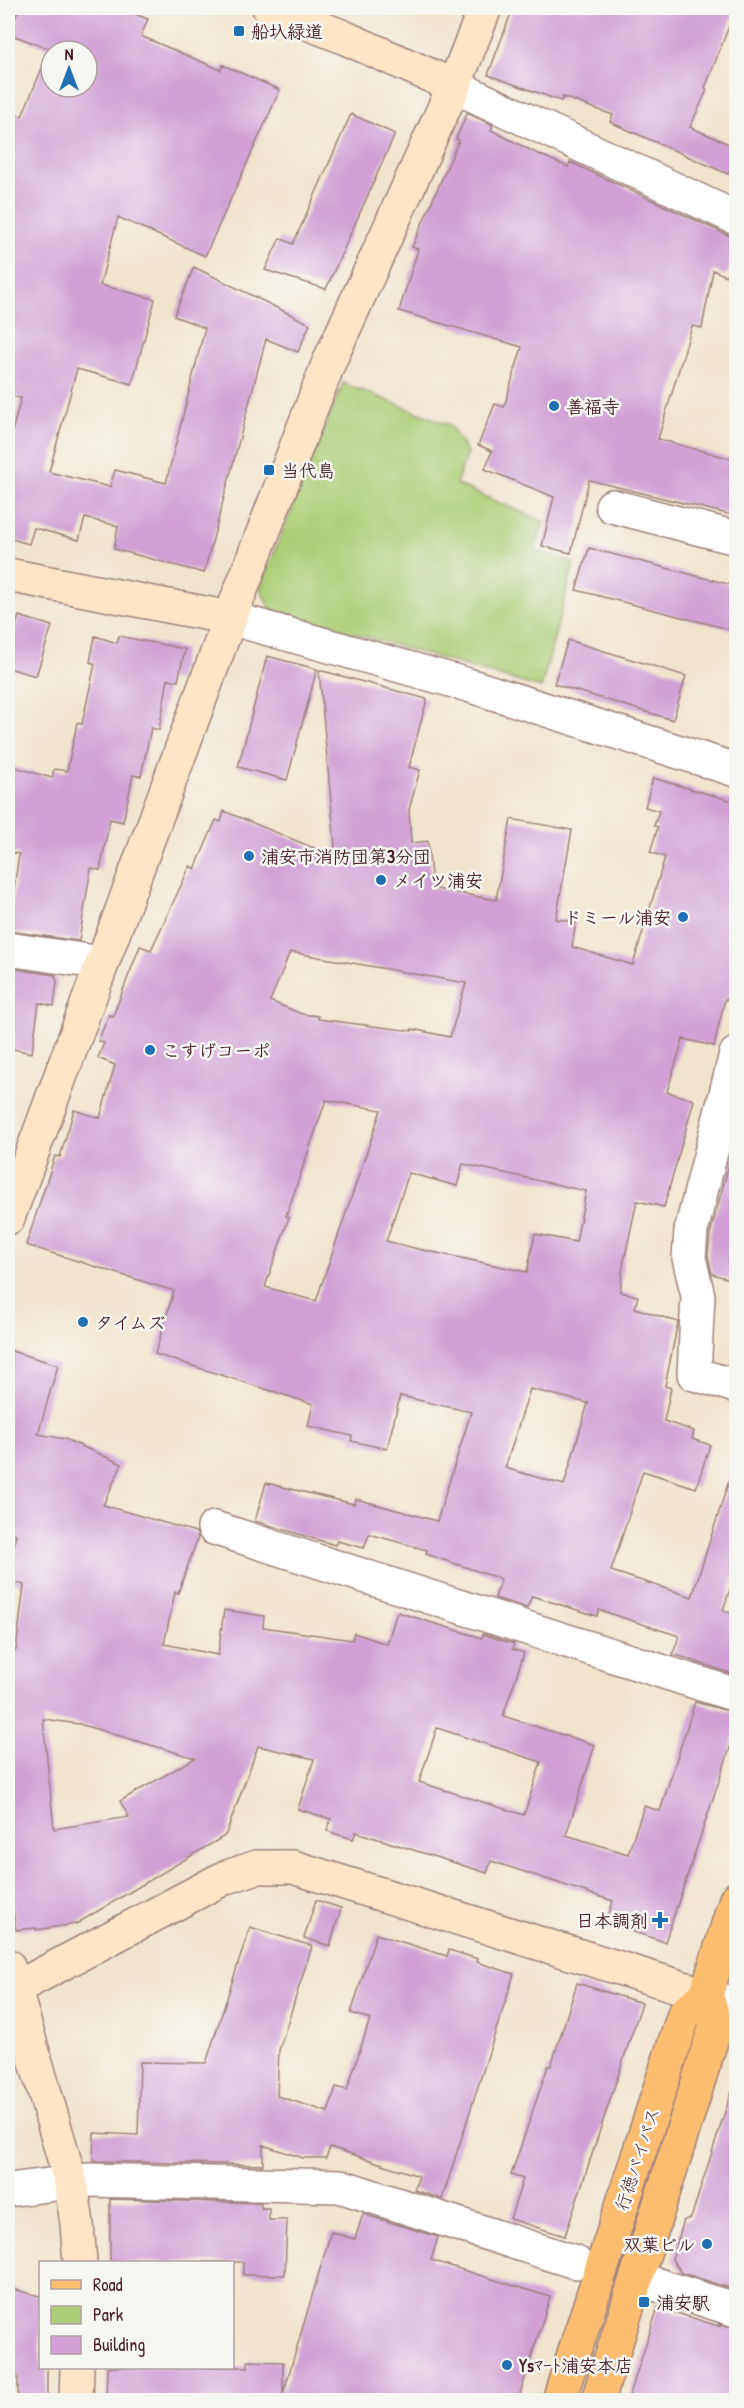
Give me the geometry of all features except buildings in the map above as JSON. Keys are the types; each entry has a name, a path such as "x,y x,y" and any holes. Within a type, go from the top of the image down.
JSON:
{"main road":[{"path":"706,1995 736,1899"},
{"name":"行徳バイパス","path":"559,2400 684,2014 706,1995 716,2025 598,2400"}],"street":[{"path":"269,8 341,36 454,86 736,218"},
{"path":"8,1218 230,618 329,362 454,86 485,8"},
{"path":"612,506 736,538"},
{"path":"8,575 230,618 468,685 736,770"},
{"path":"8,949 102,963"},
{"path":"736,1054 691,1231 689,1258 698,1296 694,1374 736,1386"},
{"path":"214,1528 736,1695"},
{"path":"80,2261 71,2182 11,1978 224,1878 258,1867 292,1867 736,2005"},
{"path":"8,2190 101,2180 340,2187 575,2262"},
{"path":"655,2284 736,2310"},
{"path":"76,2400 77,2369"}],"green space":[{"path":"343,383 450,425 467,453 456,484 544,522 535,550 574,563 541,688 270,609 260,587"}],"place":[{"name":"船圦緑道","path":"239,31"},
{"name":"善福寺","path":"554,406"},
{"name":"当代島","path":"269,470"},
{"name":"浦安市消防団第3分団","path":"249,856"},
{"name":"メイツ浦安","path":"381,880"},
{"name":"ドミール浦安","path":"683,917"},
{"name":"こすげコーポ","path":"150,1050"},
{"name":"タイムズ","path":"83,1322"},
{"name":"日本調剤","path":"660,1920"},
{"name":"双葉ビル","path":"707,2244"},
{"name":"浦安駅","path":"644,2302"},
{"name":"Ysﾏｰﾄ浦安本店","path":"507,2365"}]}
